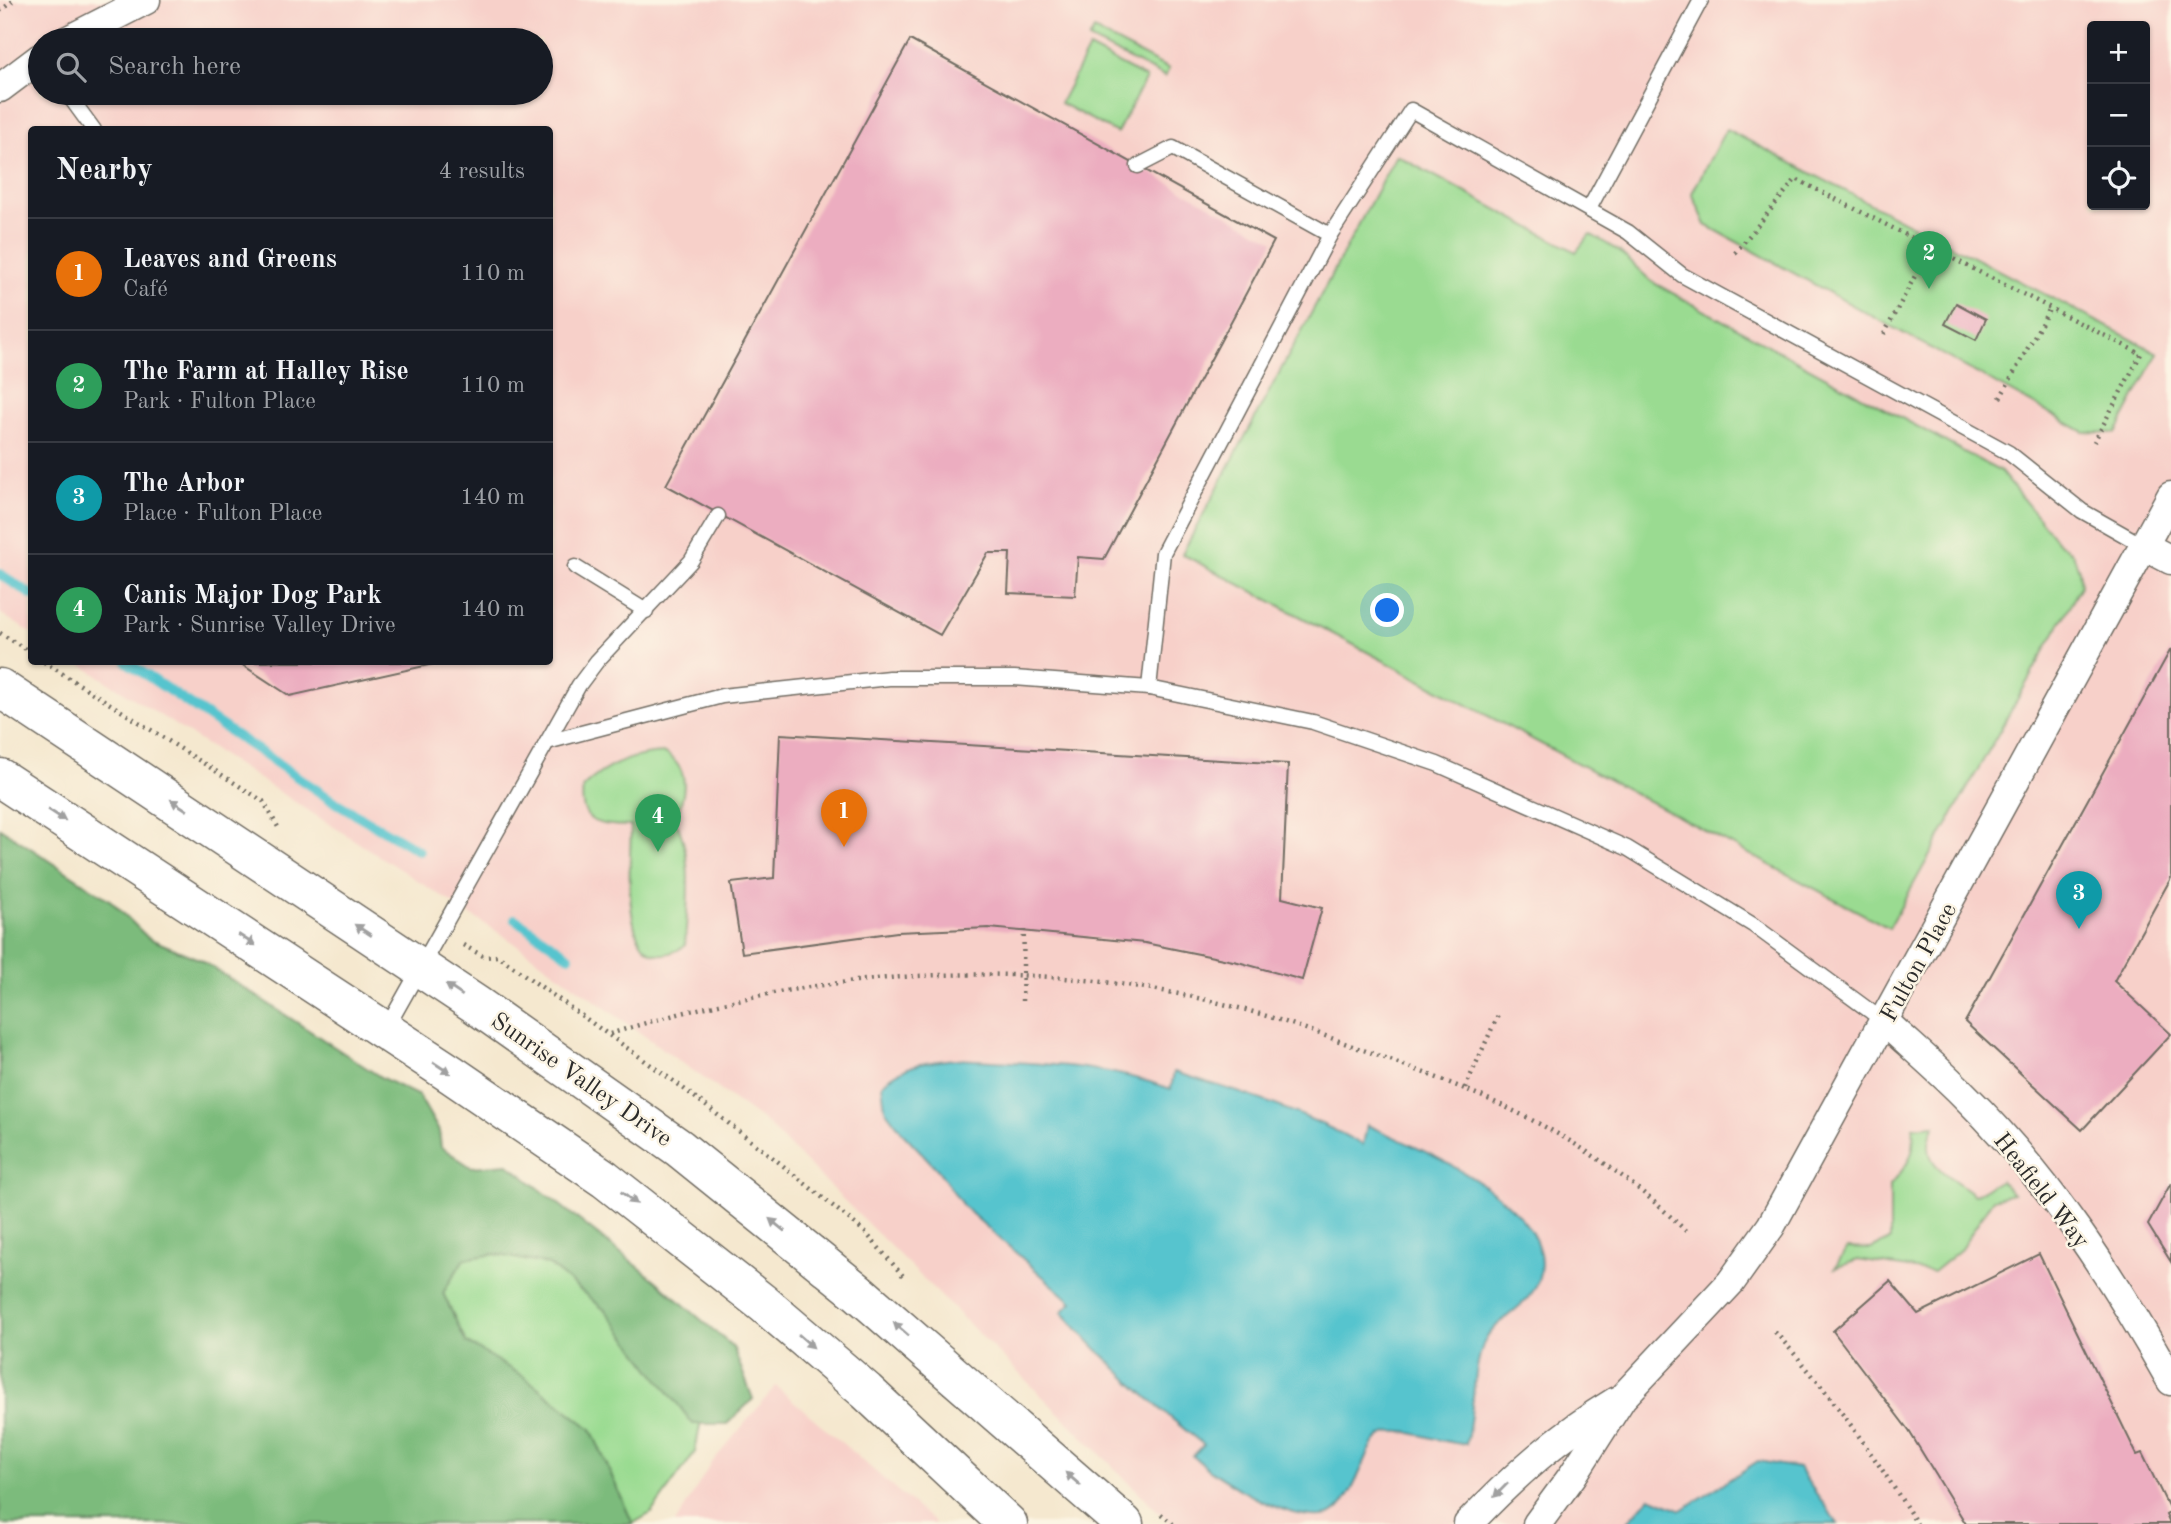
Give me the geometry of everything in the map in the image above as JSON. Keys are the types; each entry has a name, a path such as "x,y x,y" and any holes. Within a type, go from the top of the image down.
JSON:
{"main road":[{"name":"Sunrise Valley Drive","path":"0,688 420,967 603,1093 735,1191 859,1293 1124,1524"},
{"path":"0,778 509,1112 671,1230 866,1391 1008,1524"}],"street":[{"path":"91,28 146,0"},
{"path":"0,88 28,67"},
{"name":"Fulton Place","path":"1537,1524 1573,1475 1622,1398 1731,1282 1771,1226 2171,496"},
{"path":"2144,546 2171,560"},
{"name":"Heafield Way","path":"1885,1022 1964,1094 2043,1184 2133,1314 2171,1381"},
{"name":"Fulton Place","path":"1468,1524 1535,1456 1576,1425 1622,1398"}],"lane":[{"path":"1589,209 1701,0"},
{"path":"76,105 91,126"},
{"path":"1149,688 1163,552 1331,235 1411,110 1589,209 1634,237 1682,275 2009,453 2082,511 2144,546"},
{"path":"1138,166 1173,148 1331,235"},
{"path":"385,1031 547,742 597,661 691,561 718,516"},
{"path":"575,567 646,611"},
{"path":"547,742 722,696 889,678 1014,678 1149,688 1313,722 1413,755 1627,848 1753,925 1885,1022"}],"path":[{"path":"0,11 15,0"},
{"path":"1735,253 1796,179 2141,354 2094,442"},
{"path":"1884,334 1930,248"},
{"path":"2000,398 2050,308"},
{"path":"0,633 28,650"},
{"path":"49,665 263,801 284,836"},
{"path":"1022,1001 1024,930"},
{"path":"609,1035 671,1015 803,987 926,975 1073,978 1147,988 1236,1007 1465,1088 1538,1121 1577,1143 1640,1188 1689,1234"},
{"path":"1465,1088 1499,1013"},
{"path":"1775,1332 1837,1405 1881,1465 1917,1524"}],"shaded area":[{"path":"0,0 2171,0 2171,1524 1171,1524 765,1122 513,942 82,665 553,665 553,126 28,126 28,631 0,613"},
{"path":"776,1386 936,1524 675,1524 710,1465"}],"green space":[{"path":"1094,30 1169,69 1165,77 1089,39"},
{"path":"1089,48 1146,78 1117,133 1060,103"},
{"path":"1726,129 2158,353 2116,433 2084,432 1706,225 1692,193"},
{"path":"1396,155 1576,252 1590,234 1619,251 1652,282 2001,472 2059,543 2073,554 2081,586 1889,928 1182,554"},
{"path":"665,753 678,765 684,779 681,803 678,812 673,815 684,846 688,896 685,946 663,954 647,950 638,935 632,914 631,826 609,825 593,820 584,809 582,800 583,787 611,767 631,758"},
{"path":"0,828 111,901 148,938 201,960 382,1078 419,1096 439,1131 441,1147 471,1167 508,1164 655,1280 733,1347 753,1399 727,1424 693,1424 606,1311 549,1265 495,1254 464,1259 443,1293 466,1342 526,1378 591,1429 633,1524 0,1524"},
{"path":"1935,1125 1929,1149 1937,1166 1974,1195 2001,1180 2013,1194 1993,1199 1961,1249 1933,1272 1858,1260 1835,1268 1847,1248 1871,1249 1890,1240 1890,1185 1910,1158 1914,1144 1913,1127"},
{"path":"524,1215 702,1415 695,1452 651,1513 632,1524 446,1344 440,1243"}],"water":[{"path":"956,1059 1091,1069 1144,1080 1171,1089 1174,1072 1293,1112 1363,1145 1367,1125 1450,1165 1481,1184 1508,1205 1529,1228 1540,1254 1538,1281 1533,1290 1527,1299 1495,1328 1483,1345 1466,1444 1405,1432 1387,1433 1377,1439 1348,1496 1329,1515 1313,1516 1276,1507 1238,1488 1205,1466 1193,1456 1204,1445 1130,1382 1079,1330 1062,1312 1072,1302 964,1207 938,1170 903,1133 885,1109 882,1084 891,1077 916,1065"},
{"path":"1758,1461 1798,1468 1838,1524 1626,1524 1650,1497 1682,1510"}],"building":[{"path":"910,40 1274,241 1104,559 1078,557 1075,596 1008,593 1010,553 988,553 940,635 666,485"},
{"path":"1956,303 1986,319 1976,340 1945,324"},
{"path":"2171,649 2171,878 2114,981 2171,1034 2082,1130 1965,1022"},
{"path":"243,665 429,665 290,696"},
{"path":"780,734 1288,764 1282,898 1322,908 1302,980 1238,962 1145,943 989,928 897,932 742,953 731,883 774,878"},
{"path":"2171,1183 2171,1262 2148,1225"},
{"path":"2039,1254 2137,1455 2142,1453 2171,1512 2166,1515 2170,1524 1966,1524 1909,1431 1833,1331 1890,1281 1918,1314"}],"waterway":[{"path":"0,574 28,592"},
{"path":"131,665 330,799 419,851"},
{"path":"515,919 569,956"}],"place":[{"name":"The Farm at Halley Rise","path":"1929,289"},
{"name":"Leaves and Greens","path":"844,847"},
{"name":"Canis Major Dog Park","path":"658,852"},
{"name":"The Arbor","path":"2079,929"}]}
